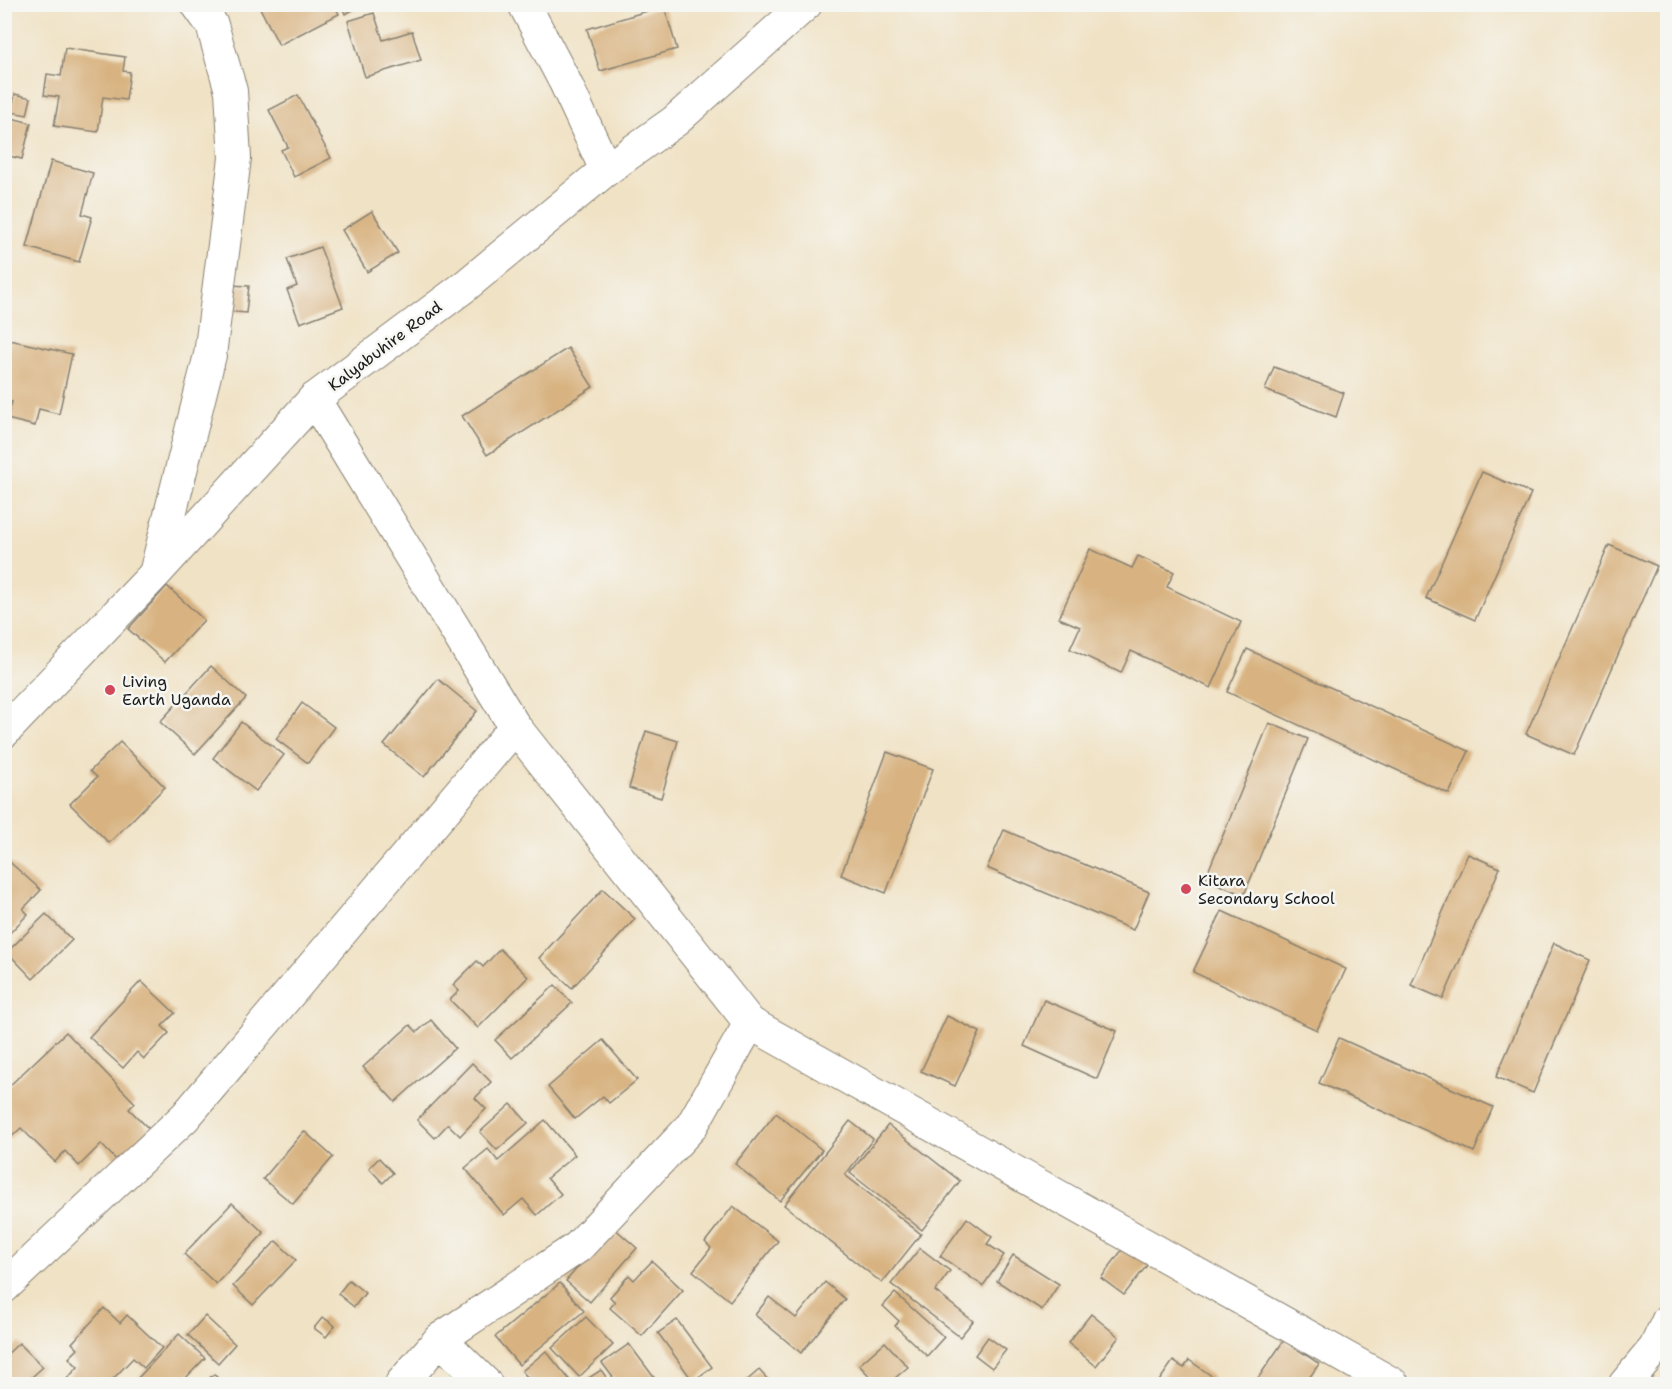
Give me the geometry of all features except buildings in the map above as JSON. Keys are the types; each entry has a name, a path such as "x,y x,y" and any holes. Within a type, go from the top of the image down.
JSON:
{"street":[{"path":"155,574 210,355 235,158 231,91 212,25 196,4"},
{"path":"524,4 565,82 606,170"},
{"name":"Kalyabuhire Road","path":"4,732 155,574 314,399 464,287 606,170 675,120 806,4"},
{"path":"314,399 515,727 750,1023 1393,1384"},
{"path":"4,1287 185,1117 515,727"},
{"path":"401,1384 440,1339 578,1247 691,1126 750,1023"},
{"path":"1625,1384 1655,1348 1668,1320"},
{"path":"440,1339 486,1384"}],"place":[{"name":"Living Earth Uganda","path":"110,690"},
{"name":"Kitara Secondary School","path":"1186,889"}]}
